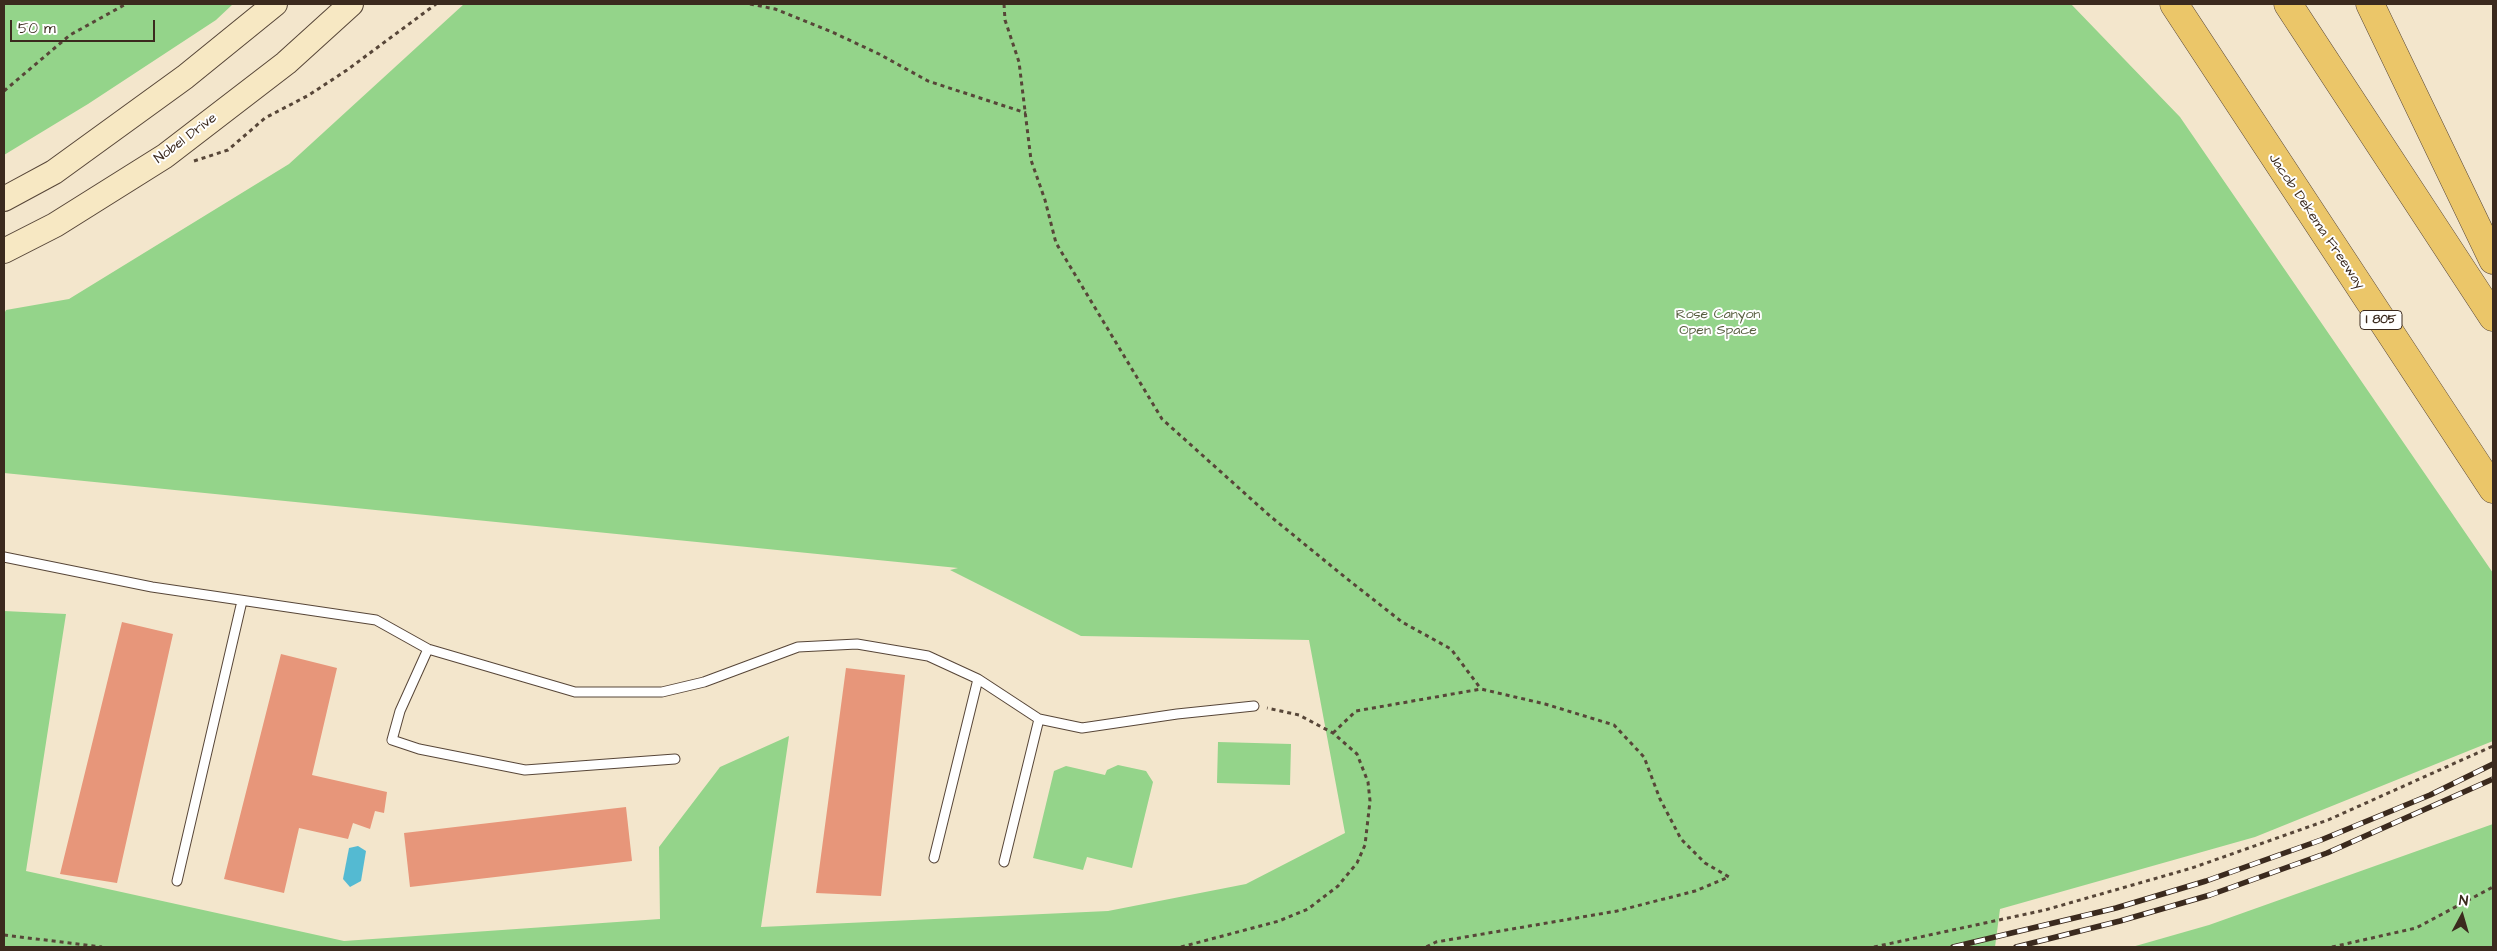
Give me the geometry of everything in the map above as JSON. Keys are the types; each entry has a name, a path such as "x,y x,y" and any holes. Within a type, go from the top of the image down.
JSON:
{"highway":[{"name":"Jacob Dekema Freeway","path":"2174,4 2493,488"},
{"path":"2288,4 2493,317"},
{"path":"2370,4 2493,260"}],"main road":[{"path":"4,199 62,166 185,77 275,4"},
{"name":"Nobel Drive","path":"4,251 55,226 165,156 286,63 351,4"}],"lane":[{"path":"4,557 152,587 376,620 428,649 575,692 662,692 704,682 798,646 857,644 928,656 978,679 1039,719 1082,728 1177,714 1254,706"},
{"path":"177,881 242,601"},
{"path":"428,649 400,711 392,740 419,749 525,770 675,759"},
{"path":"934,858 978,679"},
{"path":"1004,862 1039,719"}],"path":[{"path":"4,91 70,35 126,4"},
{"path":"165,156 176,163 201,161 228,150 265,118 309,95 347,70 436,4"},
{"path":"750,4 775,9 832,32 928,81 1026,113"},
{"path":"1004,4 1005,20 1019,62 1031,160 1045,200 1056,243 1162,419 1270,516 1402,622 1452,649 1481,689"},
{"path":"1333,733 1356,711 1481,689 1545,704 1614,725 1644,757 1660,799 1681,840 1705,863 1729,877 1695,891 1618,911 1436,942 1426,947"},
{"path":"1181,947 1279,921 1308,908 1338,886 1357,864 1365,844 1370,801 1368,782 1356,754 1333,733 1299,715 1254,706"},
{"path":"1874,947 2045,910 2192,868 2328,820 2493,746"},
{"path":"2334,947 2416,928 2493,887"},
{"path":"4,935 102,947"}],"green space":[{"path":"4,4 233,4 216,20 88,104 4,155"},
{"name":"Rose Canyon Open Space","path":"464,4 2071,4 2180,117 2493,573 2493,741 2255,837 2000,909 1995,947 4,947 4,611 66,614 26,871 344,941 660,919 659,847 720,767 789,736 761,927 1108,911 1246,884 1345,833 1309,640 1081,636 950,570 958,568 4,473 4,314 6,310 69,299 289,164"},
{"path":"1218,742 1291,744 1290,785 1217,783"},
{"path":"1118,765 1146,771 1153,782 1132,868 1087,857 1083,870 1033,858 1054,771 1066,766 1105,775 1107,770"},
{"path":"2493,824 2493,947 2132,947 2209,925"}],"water":[{"path":"358,846 366,851 361,881 350,887 343,879 349,848"}],"building":[{"path":"122,622 173,634 117,883 60,874"},
{"path":"281,654 337,668 312,775 387,792 384,813 375,811 370,829 353,823 348,839 299,828 284,893 224,879"},
{"path":"846,668 905,675 881,896 816,893"},
{"path":"626,807 632,861 410,887 404,833"}],"railway":[{"path":"1953,947 2116,908 2206,881 2321,840 2430,795 2493,764"},
{"path":"2016,947 2120,921 2210,895 2327,853 2493,779"}]}
